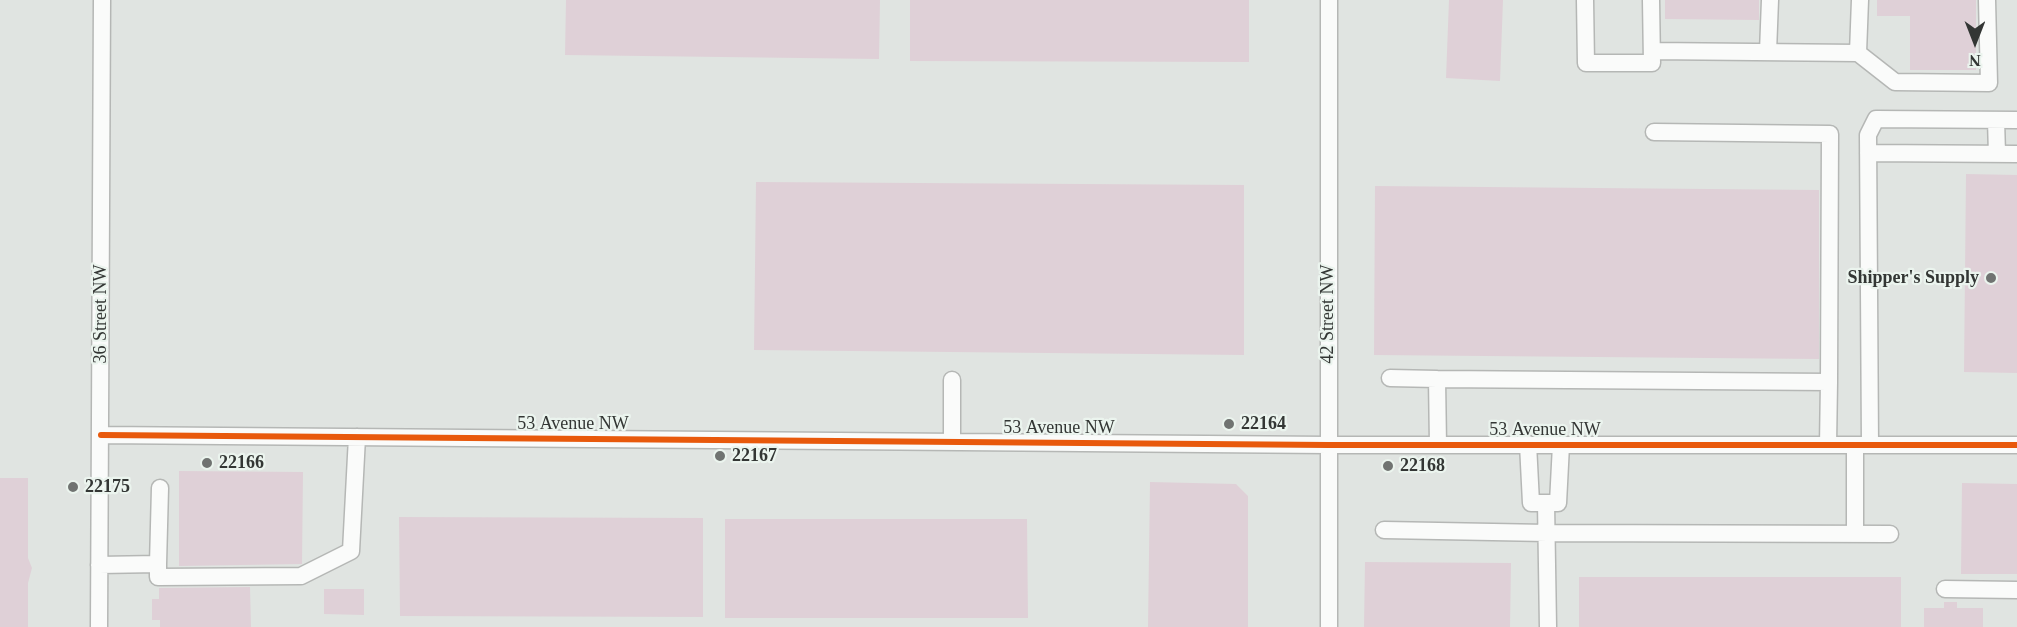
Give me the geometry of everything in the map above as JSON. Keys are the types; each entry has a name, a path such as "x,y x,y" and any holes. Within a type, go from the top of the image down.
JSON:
{"street":[{"name":"36 Street NW","path":"99,627 102,0"},
{"name":"42 Street NW","path":"1329,0 1329,627"},
{"path":"1585,0 1586,63 1652,63 1651,0"},
{"path":"1768,52 1770,0"},
{"path":"1858,53 1860,0"},
{"path":"1652,51 1858,53 1895,82 1989,83 1987,0"},
{"path":"1855,534 1862,445 1868,135 1876,119 2017,120"},
{"path":"1996,120 1997,153"},
{"path":"1654,132 1830,134 1828,445"},
{"path":"1868,153 2017,154"},
{"path":"1390,378 1829,382"},
{"path":"1437,379 1438,445"},
{"path":"951,442 952,380"},
{"name":"53 Avenue NW","path":"101,435 1328,445 2017,445"},
{"path":"160,488 158,577 302,576 351,551 357,437"},
{"path":"1528,444 1531,503 1558,503 1561,445"},
{"path":"1546,503 1548,627"},
{"path":"1384,530 1890,534"},
{"path":"99,565 158,564"},
{"path":"1945,589 2017,590"}],"building":[{"path":"566,0 880,0 879,59 565,55"},
{"path":"910,0 1249,0 1249,62 910,61"},
{"path":"1449,0 1503,0 1500,81 1446,78"},
{"path":"1665,0 1759,0 1759,20 1665,19"},
{"path":"1877,0 1976,0 1976,70 1910,70 1910,16 1877,16"},
{"name":"Shipper's Supply","path":"1966,174 2017,175 2017,373 1964,372"},
{"path":"756,182 1244,185 1244,355 754,350"},
{"path":"1375,186 1819,190 1819,359 1374,355"},
{"path":"179,471 303,472 302,564 179,566"},
{"path":"0,478 28,478 28,558 32,568 28,583 28,627 0,627"},
{"path":"1150,482 1236,484 1248,496 1248,627 1148,627"},
{"path":"1962,483 2017,484 2017,574 1961,574"},
{"path":"399,517 703,518 703,617 400,616"},
{"path":"725,519 1027,519 1028,618 725,618"},
{"path":"1365,562 1511,563 1510,627 1364,627"},
{"path":"1579,577 1901,577 1901,627 1579,627"},
{"path":"250,587 251,627 160,627 160,620 152,620 152,599 159,599 159,588"},
{"path":"324,589 364,589 364,615 324,614"},
{"path":"1944,602 1957,602 1957,608 1983,608 1983,627 1924,627 1924,608 1944,608"}],"cycle path":[{"path":"101,435 1328,445 2017,445"}],"place":[{"name":"Shipper's Supply","path":"1991,278"},
{"name":"22164","path":"1229,424"},
{"name":"22167","path":"720,456"},
{"name":"22166","path":"207,463"},
{"name":"22168","path":"1388,466"},
{"name":"22175","path":"73,487"}]}
